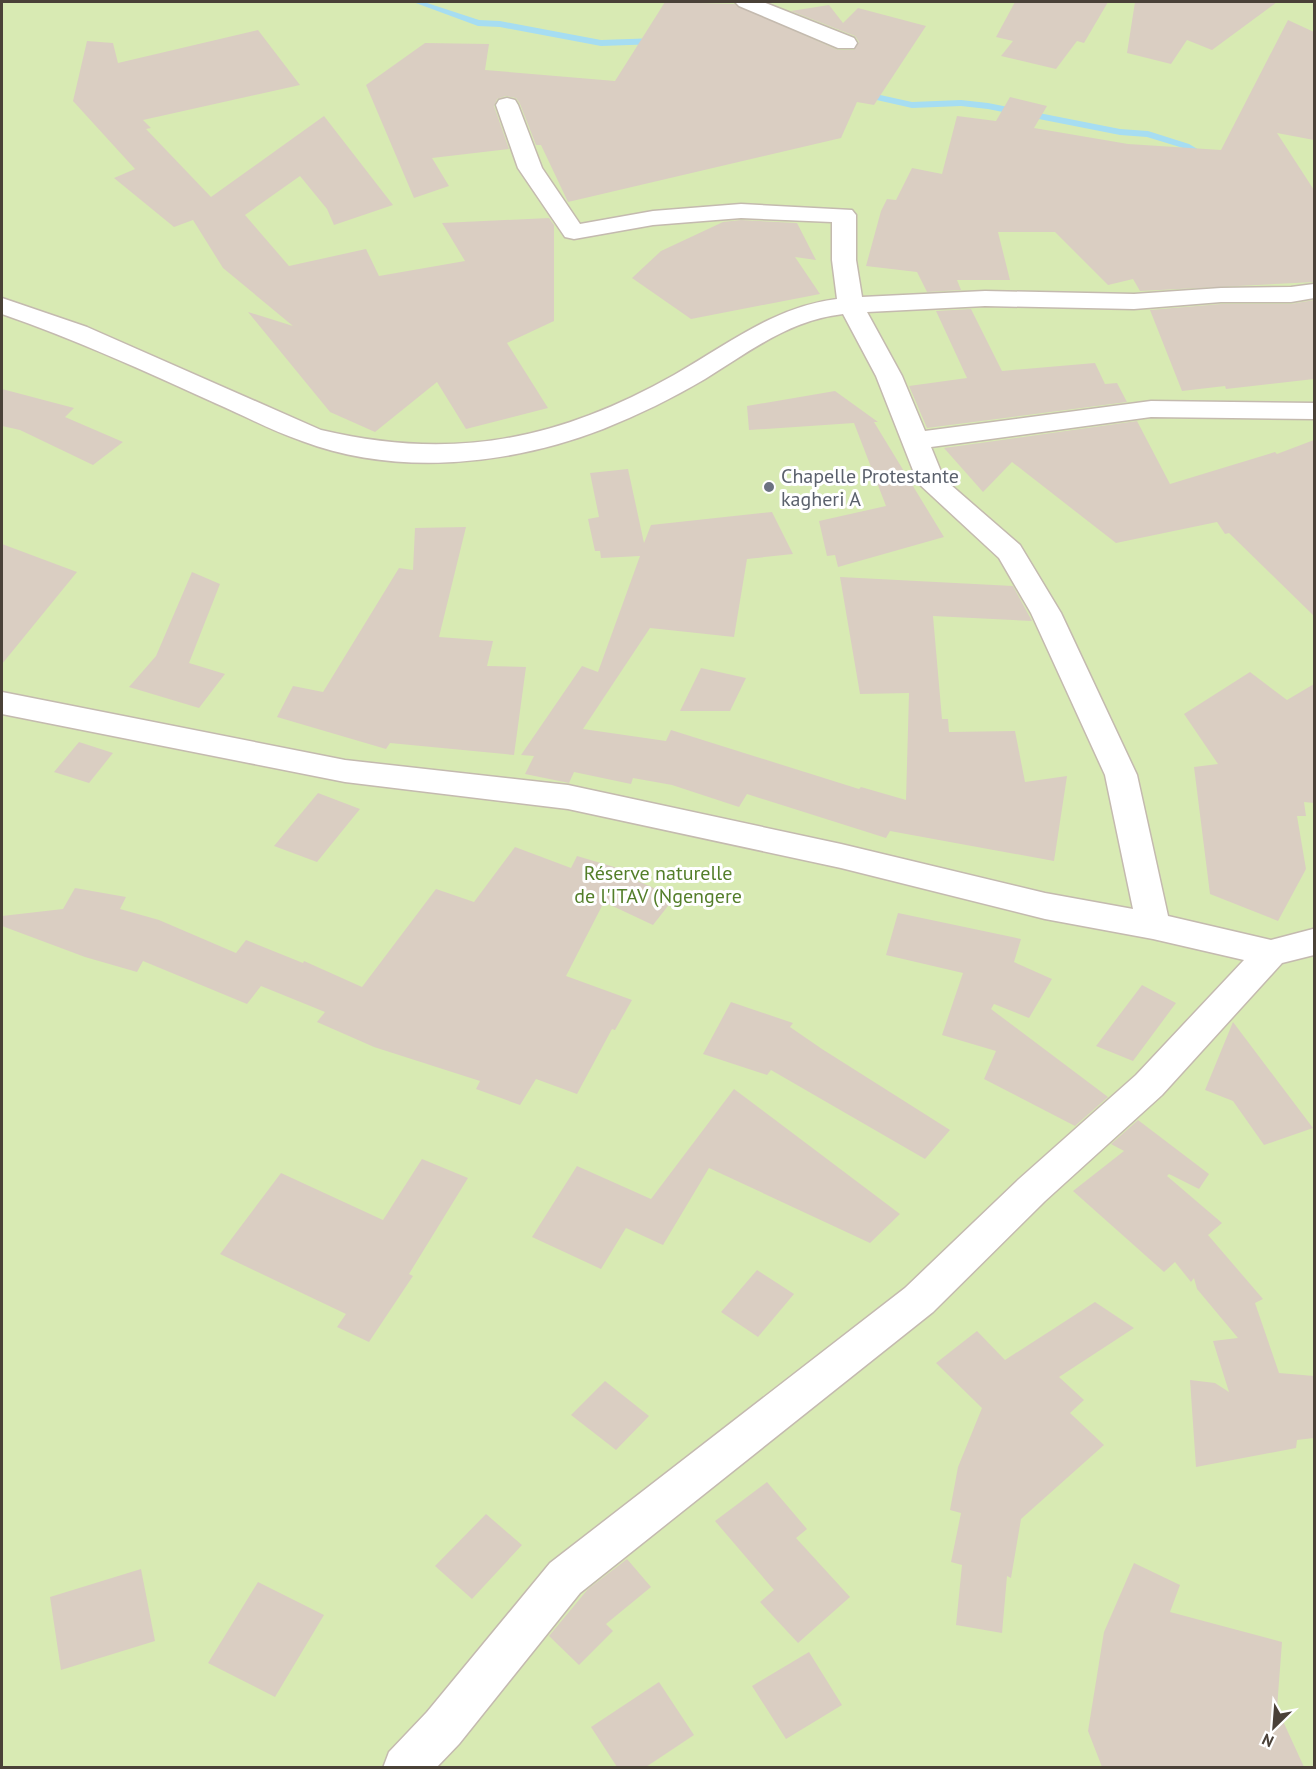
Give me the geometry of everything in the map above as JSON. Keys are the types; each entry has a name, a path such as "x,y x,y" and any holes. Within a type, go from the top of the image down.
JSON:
{"street":[{"path":"746,2 846,43"},
{"path":"507,105 530,168 574,232 653,218 741,211 844,215 844,260 851,306 889,376 932,483 1010,552 1046,613 1121,775 1153,926"},
{"path":"2,306 78,332 312,436 349,447 414,455 450,455 522,447 591,426 664,391 770,326 810,312 851,306 994,298 1122,302 1220,296 1300,295 1314,291"},
{"path":"914,441 1150,409 1314,411"},
{"path":"2,703 345,771 568,797 842,856 1045,906 1153,926 1271,953 1314,943"},
{"path":"405,1767 443,1728 565,1578 919,1300 1032,1190 1149,1085 1271,953"}],"green space":[{"name":"Réserve naturelle de l'ITAV (Ngengere","path":"2,2 1314,2 1314,1767 2,1767"}],"building":[{"path":"665,2 734,4 838,50 854,50 859,42 855,36 791,11 829,5 843,23 858,8 926,26 874,105 857,102 841,138 568,202 541,145 536,145 520,104 516,98 506,96 497,99 494,106 509,149 432,158 449,186 414,198 366,85 425,43 489,44 485,70 615,81"},
{"path":"1015,2 1108,2 1084,43 1077,41 1056,69 1001,56 1013,41 996,37"},
{"path":"1135,2 1277,2 1212,50 1187,40 1171,64 1127,53"},
{"path":"1288,20 1314,32 1314,140 1277,133 1314,190 1314,282 1140,291 1133,279 1108,285 1055,232 998,232 1010,280 957,280 961,290 927,292 917,272 866,266 881,211 887,199 896,200 912,168 942,174 957,116 996,121 1010,97 1047,106 1034,128 1128,144 1221,150"},
{"path":"258,30 300,85 143,120 151,128 146,129 211,197 324,116 393,205 334,225 327,209 300,176 245,215 289,266 366,249 379,276 465,261 442,223 549,218 554,225 554,321 507,343 548,408 466,429 437,382 375,432 330,412 248,312 293,326 223,268 193,220 174,227 114,178 135,169 73,101 87,41 113,43 118,63"},
{"path":"741,220 797,223 816,260 795,257 820,294 691,319 632,278 661,251 723,222"},
{"path":"1314,300 1314,379 1226,389 1225,386 1182,391 1150,310 1221,304 1291,304"},
{"path":"971,309 1002,371 1095,363 1105,384 1117,383 1127,402 927,428 909,386 967,378 936,311"},
{"path":"2,389 74,408 65,417 123,442 93,465 20,430 2,426"},
{"path":"835,391 878,422 874,422 944,537 838,567 835,555 827,556 819,521 886,506 854,423 749,430 747,406"},
{"path":"1137,421 1170,484 1275,452 1277,454 1314,440 1314,616 1229,533 1225,534 1217,522 1116,543 1012,462 983,492 944,448"},
{"path":"628,469 644,543 651,525 772,512 793,554 747,559 734,637 650,628 583,729 666,741 671,730 859,789 861,787 906,800 909,693 860,694 840,577 1013,586 1032,621 933,616 942,719 948,719 949,732 1015,731 1025,782 1067,776 1054,861 890,831 886,838 747,794 739,807 672,785 633,778 631,784 574,772 569,783 525,774 534,756 521,755 582,666 598,672 640,556 601,558 600,551 595,551 588,519 599,517 590,473"},
{"path":"466,527 439,637 493,641 487,666 526,667 514,755 390,743 386,749 277,717 293,686 323,692 399,568 413,570 415,528"},
{"path":"2,544 77,572 2,664"},
{"path":"192,572 220,584 189,663 225,674 199,708 129,687 156,656"},
{"path":"701,668 746,678 730,711 680,711"},
{"path":"1250,672 1287,700 1314,684 1314,803 1304,802 1306,816 1297,816 1306,869 1278,921 1210,894 1194,767 1218,764 1184,714"},
{"path":"79,742 113,753 89,783 54,772"},
{"path":"318,793 360,809 317,862 274,846"},
{"path":"515,847 571,868 577,856 621,869 619,873 675,897 653,925 604,902 566,976 632,1000 615,1030 612,1029 577,1094 536,1079 520,1105 476,1089 480,1081 374,1047 317,1022 325,1012 261,986 247,1004 143,961 137,972 85,957 2,926 2,916 63,909 75,888 126,897 120,909 159,920 236,953 246,940 303,963 304,961 362,987 436,889 474,902"},
{"path":"898,913 1021,939 1014,962 1052,979 1029,1018 994,1004 991,1009 1108,1097 1075,1126 984,1079 996,1051 942,1035 963,973 886,955"},
{"path":"1142,985 1176,1003 1133,1061 1096,1046"},
{"path":"731,1002 793,1023 790,1027 822,1049 950,1130 925,1159 771,1070 767,1075 703,1054"},
{"path":"1233,1022 1313,1128 1264,1145 1233,1101 1205,1090"},
{"path":"734,1089 900,1214 870,1243 709,1168 663,1245 626,1228 601,1269 532,1237 577,1166 651,1199"},
{"path":"1138,1120 1209,1174 1199,1189 1169,1174 1167,1176 1222,1223 1208,1235 1263,1299 1255,1303 1279,1373 1314,1376 1314,1438 1297,1440 1296,1448 1196,1467 1190,1380 1215,1383 1229,1392 1213,1341 1238,1338 1197,1289 1194,1278 1191,1282 1175,1262 1164,1272 1073,1191 1124,1151 1111,1144"},
{"path":"422,1159 468,1178 409,1274 413,1276 369,1342 337,1327 346,1314 220,1254 281,1173 383,1220"},
{"path":"757,1270 794,1294 758,1337 721,1312"},
{"path":"1095,1302 1134,1328 1059,1377 1084,1400 1070,1413 1104,1445 1021,1519 1011,1578 1007,1576 1002,1633 956,1625 962,1565 951,1562 961,1513 950,1510 958,1467 982,1408 936,1363 977,1331 1005,1360"},
{"path":"605,1381 649,1416 616,1450 571,1415"},
{"path":"767,1482 807,1529 796,1538 850,1597 798,1643 760,1602 774,1590 715,1521"},
{"path":"486,1514 522,1545 472,1599 435,1566"},
{"path":"627,1559 651,1587 606,1624 613,1631 579,1665 549,1636 588,1589"},
{"path":"1134,1563 1180,1585 1170,1612 1282,1642 1277,1708 1304,1767 1102,1767 1088,1731 1104,1632"},
{"path":"141,1569 155,1641 61,1670 50,1597"},
{"path":"258,1582 324,1615 275,1697 208,1663"},
{"path":"809,1652 842,1705 786,1739 752,1686"},
{"path":"659,1682 694,1735 646,1767 617,1767 591,1727"}],"waterway":[{"path":"417,2 478,23 500,24 601,43 658,41"},
{"path":"862,94 912,105 961,103 988,106 1120,132 1148,134 1186,146 1206,157"}],"place":[{"name":"Chapelle Protestante kagheri A","path":"769,487"}]}
